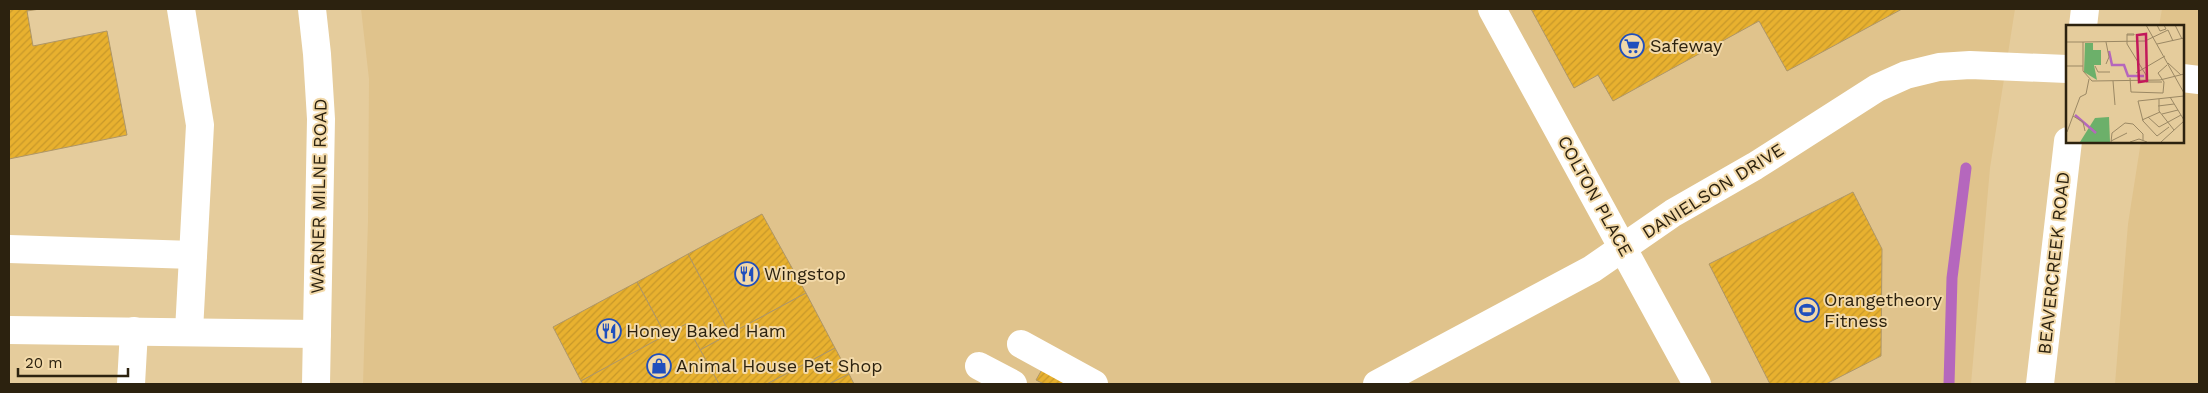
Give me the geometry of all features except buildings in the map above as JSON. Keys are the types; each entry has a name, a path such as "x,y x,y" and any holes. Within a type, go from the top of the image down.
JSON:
{"street":[{"path":"180,9 200,124 189,332"},
{"name":"WARNER MILNE ROAD","path":"312,9 317,54 320,119 316,384"},
{"name":"COLTON PLACE","path":"1492,9 1697,384"},
{"path":"2082,25 2085,9"},
{"name":"DANIELSON DRIVE","path":"1377,384 1592,269 1673,213 1755,166 1877,88 1906,75 1938,67 1970,65 2066,70"},
{"path":"2183,78 2199,80"},
{"name":"BEAVERCREEK ROAD","path":"2040,384 2068,142"},
{"path":"9,250 193,255"},
{"path":"9,330 317,334"},
{"path":"131,384 134,331"},
{"path":"1021,344 1094,384"},
{"path":"980,366 1013,384"}],"shaded area":[{"path":"361,9 2015,9 1990,168 1971,384 363,384 368,221 369,79"},
{"path":"2162,9 2199,9 2199,384 2115,384 2128,224 2141,142 2183,142 2183,25 2159,25"}],"waterway":[{"path":"1949,384 1952,278 1966,168"}],"place":[{"name":"Safeway","path":"1632,46"},
{"name":"Wingstop","path":"747,274"},
{"name":"Orangetheory Fitness","path":"1807,310"},
{"name":"Honey Baked Ham","path":"609,331"},
{"name":"Animal House Pet Shop","path":"659,366"}]}
